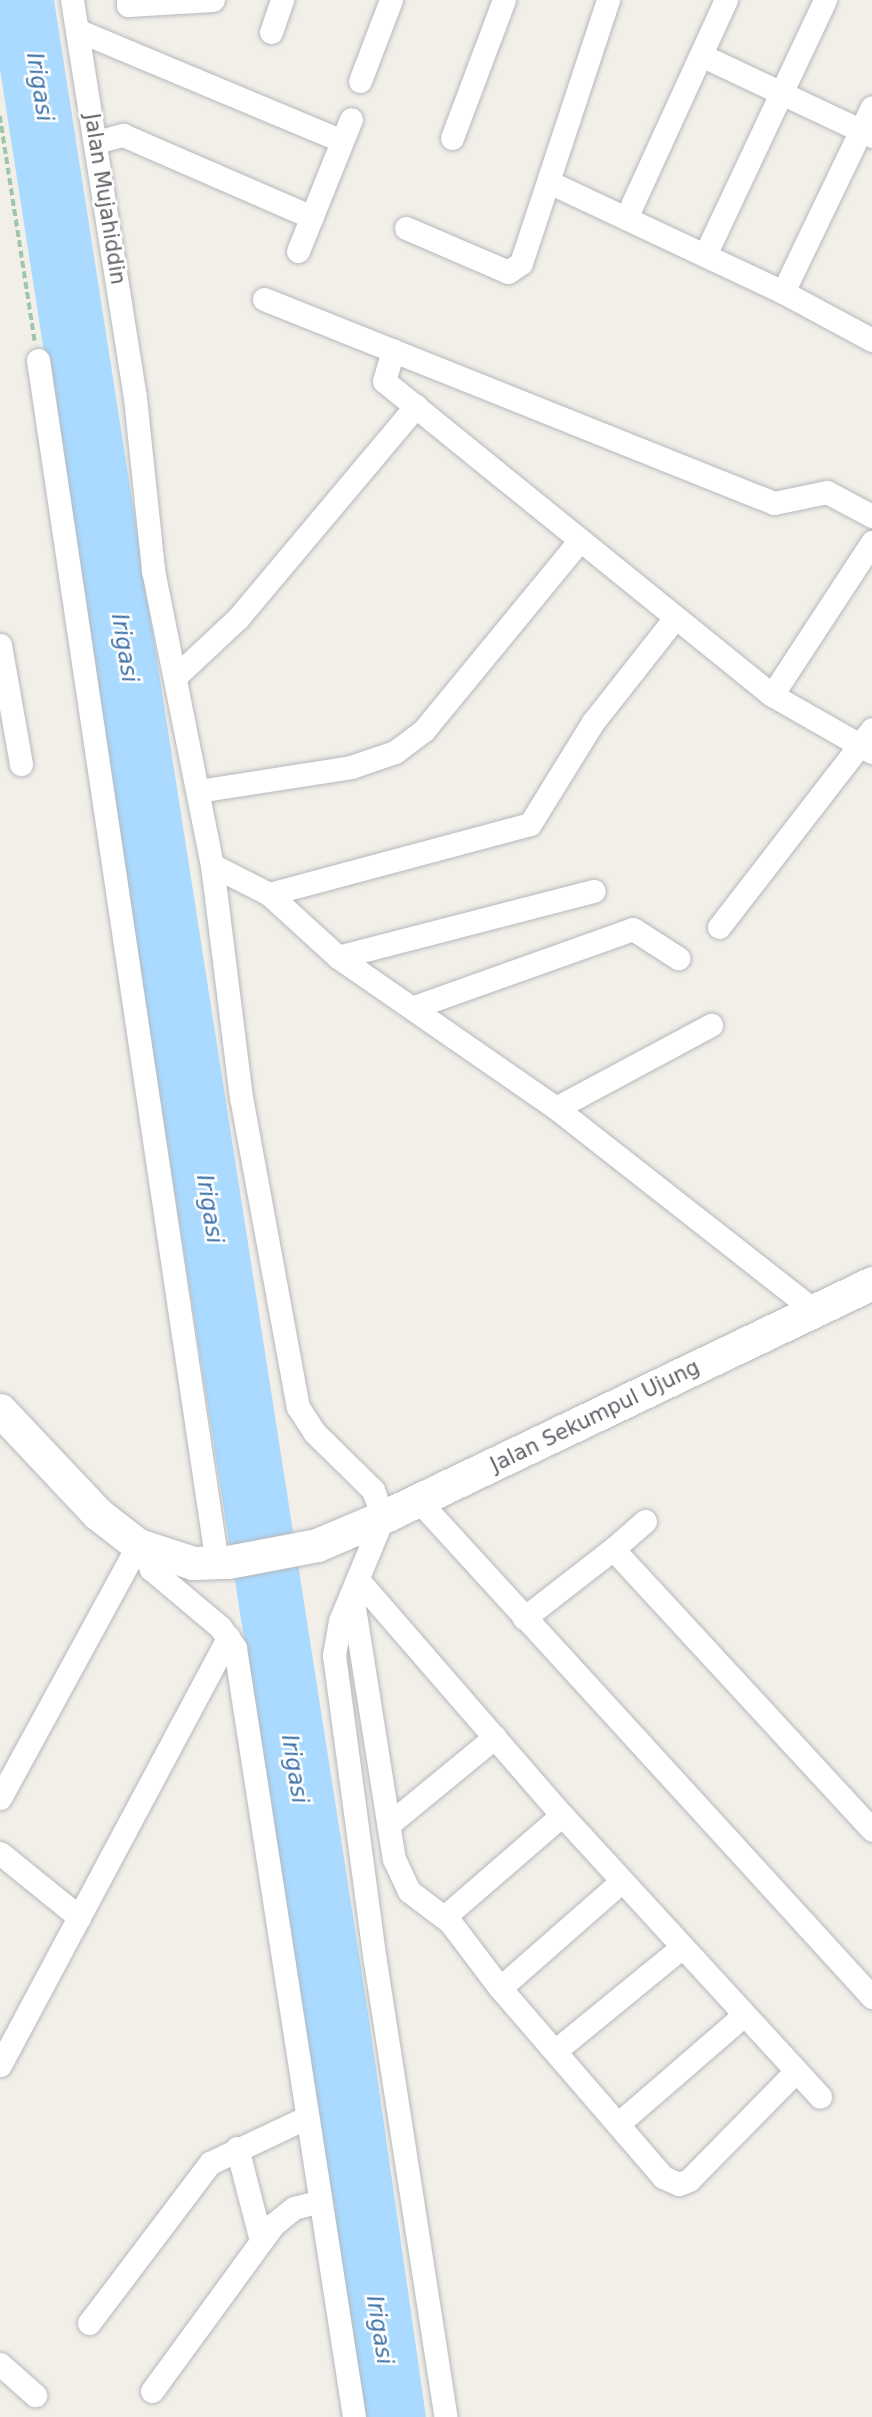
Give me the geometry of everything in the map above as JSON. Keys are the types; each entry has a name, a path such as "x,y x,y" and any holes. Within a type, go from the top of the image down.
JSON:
{"main road":[{"name":"Jalan Sekumpul Ujung","path":"222,1562 317,1545 383,1517 872,1283"},
{"path":"0,1410 98,1514 141,1547 169,1558 222,1562"}],"street":[{"name":"Jalan Mujahiddin","path":"72,0 135,398 153,570 212,865 241,1097 298,1407 314,1432 373,1490 383,1517"},
{"path":"128,0 128,5 213,0"},
{"path":"271,32 282,0"},
{"path":"360,81 391,0"},
{"path":"452,138 504,0"},
{"path":"405,228 508,272 526,256 608,0"},
{"path":"626,218 726,0"},
{"path":"705,255 825,0"},
{"path":"77,30 342,141"},
{"path":"701,55 781,96 867,133"},
{"path":"783,292 867,133 872,107"},
{"path":"298,251 351,119"},
{"path":"96,142 123,135 312,217"},
{"path":"549,182 870,334"},
{"path":"264,299 774,503 827,492 872,516"},
{"path":"393,350 384,381 674,619 772,695 868,742 719,927"},
{"path":"37,360 222,1562"},
{"path":"175,677 238,618 416,405"},
{"path":"198,791 351,767 395,752 424,730 579,541"},
{"path":"772,695 872,542"},
{"path":"269,894 530,824 593,722 674,619"},
{"path":"0,645 8,734 21,764"},
{"path":"212,865 269,894 338,957 414,1007 556,1108 815,1311"},
{"path":"338,957 594,891"},
{"path":"414,1007 634,929 678,958"},
{"path":"556,1108 711,1025"},
{"path":"418,1500 872,1997"},
{"path":"383,1517 335,1637 334,1655 375,1961 446,2417"},
{"path":"524,1618 645,1521"},
{"path":"141,1547 151,1569 229,1637 354,2417"},
{"path":"0,1798 141,1547"},
{"path":"613,1549 872,1830"},
{"path":"356,1588 495,1737 562,1815 820,2097"},
{"path":"356,1588 394,1859 404,1883 450,1922 500,1988 663,2177 679,2185 689,2180 796,2071"},
{"path":"0,2065 229,1637"},
{"path":"390,1824 495,1737"},
{"path":"450,1922 450,1912 562,1815"},
{"path":"0,1853 79,1917"},
{"path":"500,1988 622,1881"},
{"path":"555,2051 682,1947"},
{"path":"618,2124 744,2015"},
{"path":"89,2323 200,2174 237,2148 306,2118"},
{"path":"237,2148 261,2241"},
{"path":"152,2391 261,2241 294,2207 320,2201"},
{"path":"0,2364 35,2395"}],"path":[{"path":"0,116 37,360"}],"water":[{"name":"Irigasi","path":"0,0 54,0 367,2006 426,2417 365,2417 0,69"}]}
